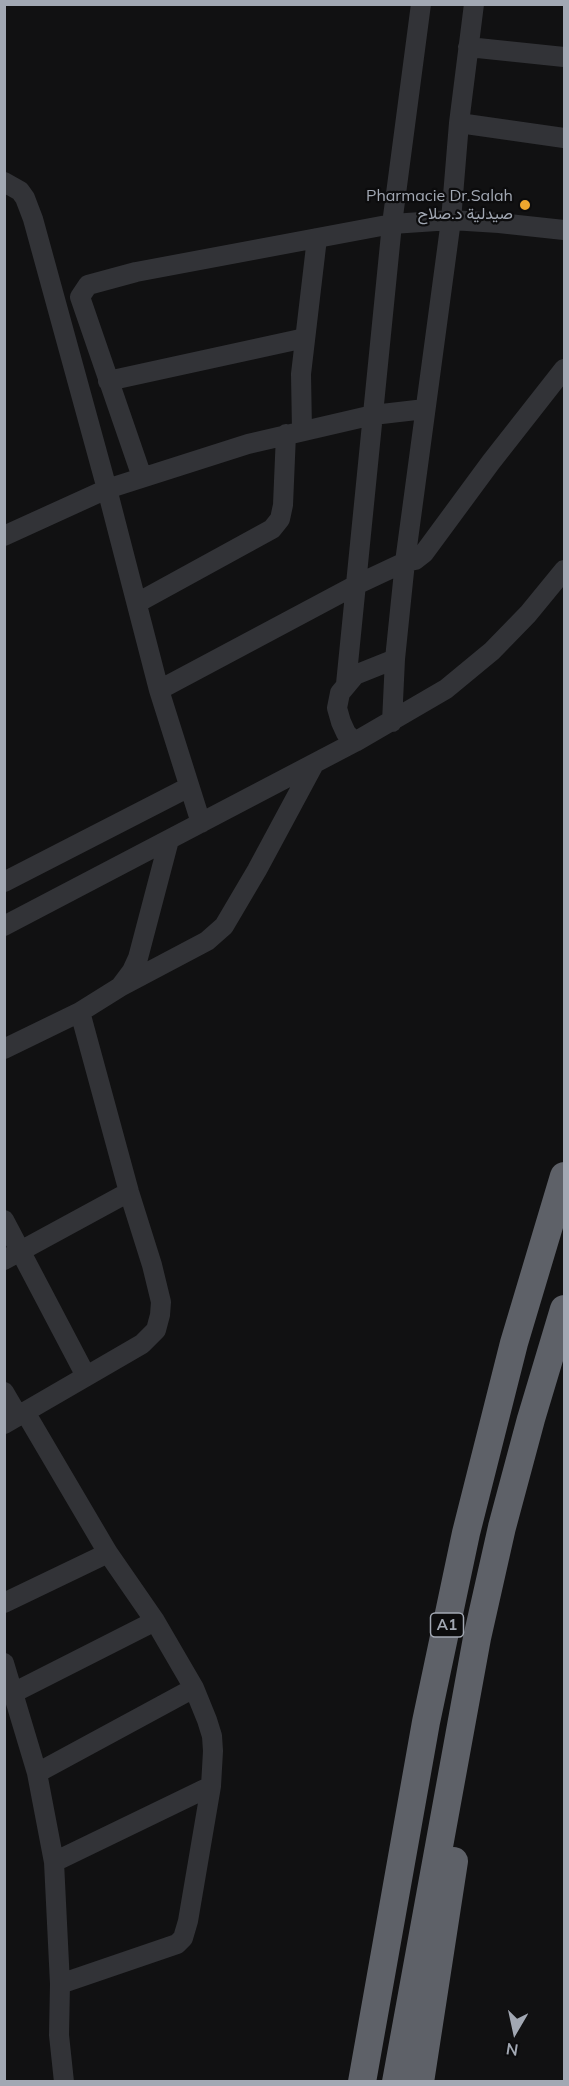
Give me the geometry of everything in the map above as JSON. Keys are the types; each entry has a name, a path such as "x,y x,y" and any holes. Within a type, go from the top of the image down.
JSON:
{"highway":[{"name":"A1","path":"362,2082 426,1722 466,1533 514,1343 564,1176"},
{"name":"A1","path":"396,2082 477,1638 502,1527 564,1309"},
{"path":"420,2082 468,1775 466,1755 459,1736"}],"street":[{"path":"346,684 392,224 421,4"},
{"path":"392,722 394,659 405,562 451,220 459,123 474,4"},
{"path":"468,47 564,57"},
{"path":"459,123 564,138"},
{"path":"4,182 20,191 33,219 159,690 201,823"},
{"path":"142,477 80,297 88,285 136,272 392,224 451,220 564,230"},
{"path":"136,603 272,529 280,519 284,505 300,390 317,238"},
{"path":"108,381 305,338"},
{"path":"159,690 356,585 405,562 415,560 424,553 564,369"},
{"path":"4,536 107,489 248,444 373,415 425,409"},
{"path":"4,926 314,764 392,722 446,689 492,651 528,614 564,570"},
{"path":"355,742 346,733 341,722 337,708 340,693 355,675 394,659"},
{"path":"4,1049 80,1012 120,987 207,941 224,926 314,764"},
{"path":"4,882 189,787"},
{"path":"120,987 138,958 169,840"},
{"path":"16,1417 142,1344 156,1330 160,1315 161,1302 152,1264 129,1192 80,1012"},
{"path":"13,1255 129,1192"},
{"path":"4,1220 13,1255 86,1376"},
{"path":"4,1392 16,1417 155,1621 194,1688 212,1736 211,1786 188,1921 183,1938 177,1944 60,1984"},
{"path":"4,1603 108,1553"},
{"path":"13,1693 155,1621"},
{"path":"4,1663 37,1773 54,1862 60,1984 59,2035 64,2082"},
{"path":"37,1773 194,1688"},
{"path":"54,1862 211,1786"}],"place":[{"name":"Pharmacie Dr.Salah صيدلية د.صلاح","path":"525,205"}]}
